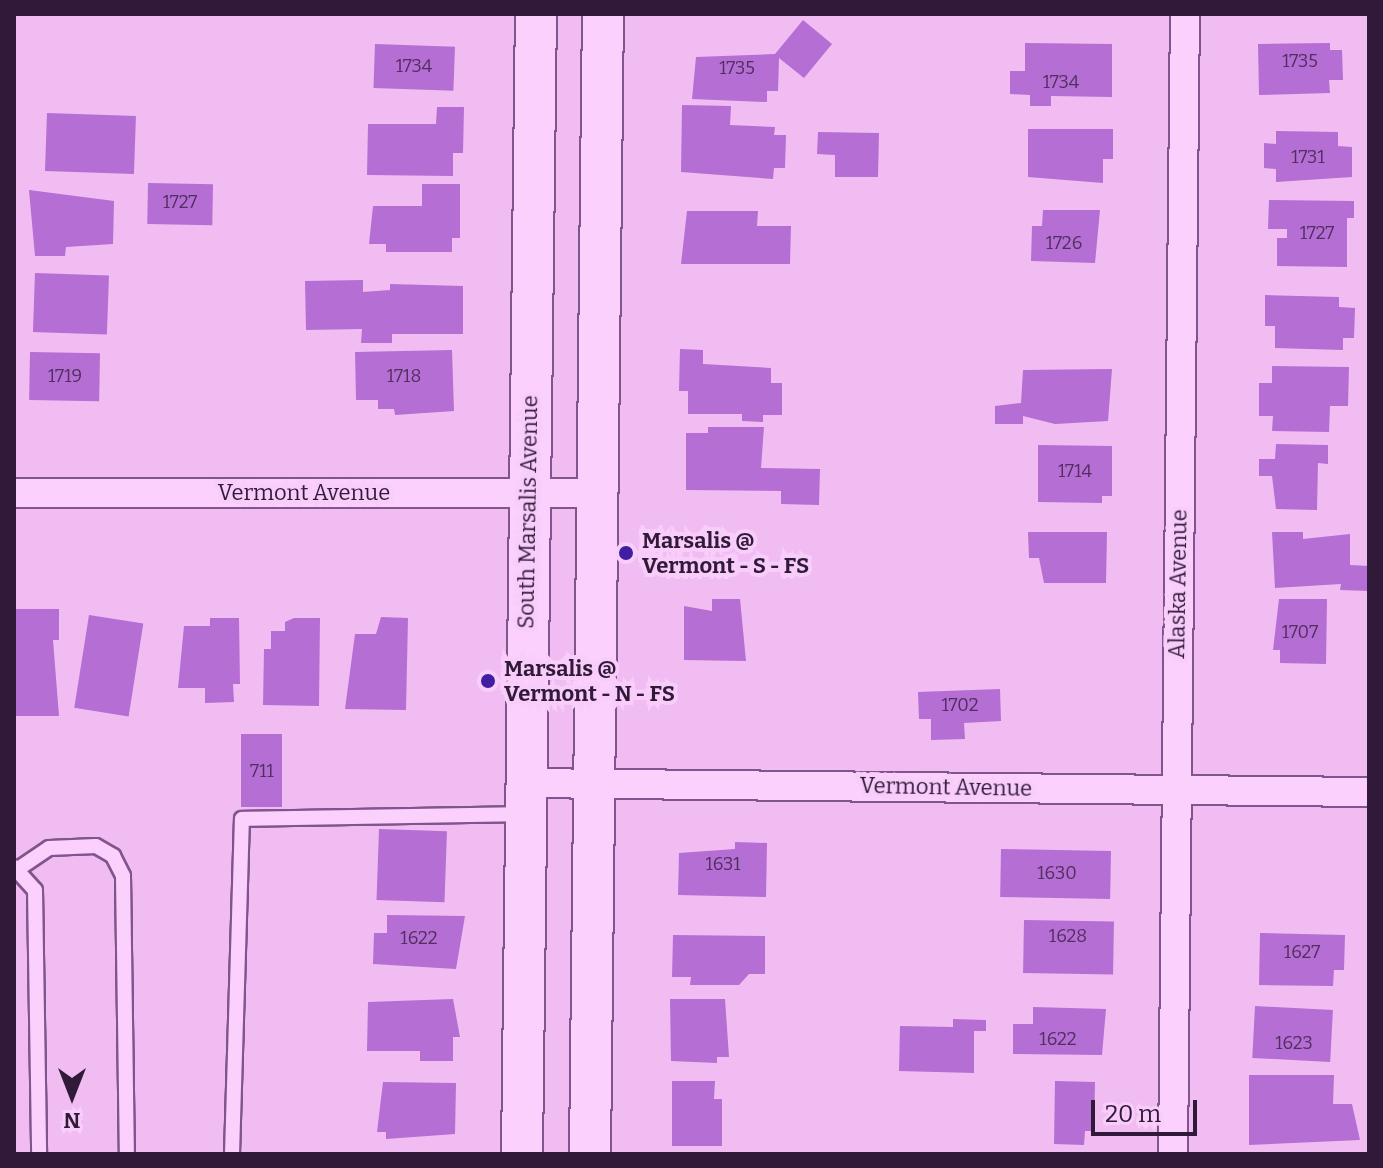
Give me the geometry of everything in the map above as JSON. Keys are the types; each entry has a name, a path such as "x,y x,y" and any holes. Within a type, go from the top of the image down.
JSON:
{"main road":[{"name":"South Marsalis Avenue","path":"522,1154 523,798 536,14"},
{"path":"590,1154 595,493 603,14"}],"street":[{"name":"Alaska Avenue","path":"1173,1154 1185,14"},
{"name":"Vermont Avenue","path":"14,493 595,493"},
{"name":"Vermont Avenue","path":"523,798 593,783 1369,792"}],"lane":[{"path":"232,1154 242,819 523,798"},
{"path":"39,1154 35,890 16,868 49,848 96,846 113,856 123,876 127,1154"}],"building":[{"path":"803,20 832,44 804,78 779,58 778,91 767,91 767,102 692,99 696,57 775,54"},
{"path":"1025,43 1112,44 1112,97 1051,96 1051,106 1030,106 1030,95 1010,94 1010,71 1025,71"},
{"path":"1330,43 1330,50 1342,50 1343,80 1329,80 1330,93 1259,95 1258,44"},
{"path":"375,44 455,47 453,91 373,88"},
{"path":"682,105 731,106 730,125 775,127 774,135 786,135 785,168 774,168 773,179 681,172"},
{"path":"437,107 464,107 463,153 453,153 453,176 367,175 368,124 436,124"},
{"path":"47,113 136,116 134,174 45,171"},
{"path":"1028,129 1113,129 1113,159 1103,159 1103,183 1028,177"},
{"path":"1276,131 1338,132 1338,146 1352,147 1352,177 1276,182 1276,169 1264,168 1264,143 1276,144"},
{"path":"818,132 879,133 878,177 835,177 835,155 817,154"},
{"path":"148,183 213,184 212,225 147,224"},
{"path":"422,184 460,184 460,238 452,238 452,252 386,252 386,244 369,244 373,206 422,206"},
{"path":"29,190 114,201 113,244 66,247 65,256 35,256"},
{"path":"1269,200 1354,201 1354,218 1347,218 1347,267 1277,266 1277,238 1287,238 1287,229 1268,229"},
{"path":"1043,210 1100,210 1095,263 1031,261 1032,226 1042,226"},
{"path":"687,211 758,211 757,226 791,226 790,264 681,264"},
{"path":"35,273 109,276 107,335 33,332"},
{"path":"363,280 363,292 390,290 390,284 463,286 463,334 392,334 392,343 361,343 362,329 306,330 305,281"},
{"path":"1265,295 1339,297 1339,307 1355,308 1354,338 1343,338 1343,350 1275,348 1275,326 1265,326"},
{"path":"680,349 703,350 703,364 771,368 771,383 782,383 782,415 763,415 763,422 742,421 742,414 688,414 688,391 679,391"},
{"path":"452,350 454,411 395,415 394,409 378,409 378,400 356,400 355,352"},
{"path":"30,352 100,353 99,401 29,400"},
{"path":"1272,366 1349,367 1348,406 1330,406 1329,432 1272,431 1273,416 1259,416 1259,383 1272,383"},
{"path":"1112,369 1108,421 1055,424 1023,416 1023,424 995,424 995,406 1021,403 1023,370"},
{"path":"708,427 764,427 761,468 820,469 819,505 781,504 781,491 686,490 686,433 708,433"},
{"path":"1276,444 1328,445 1328,464 1318,463 1317,510 1276,509 1272,476 1259,476 1259,459 1275,459"},
{"path":"1038,445 1112,446 1112,496 1102,496 1102,503 1038,502"},
{"path":"1028,532 1107,532 1106,583 1044,583 1039,558 1029,558"},
{"path":"1272,532 1303,532 1303,539 1350,534 1350,565 1369,566 1369,591 1340,590 1341,584 1275,588"},
{"path":"712,599 740,599 746,661 684,660 684,606 712,611"},
{"path":"1279,599 1327,599 1326,664 1280,663 1280,650 1273,650"},
{"path":"14,609 59,609 59,640 53,640 59,716 14,716"},
{"path":"89,615 143,624 129,716 74,708"},
{"path":"381,617 408,618 406,710 345,709 355,634 376,634"},
{"path":"210,618 239,618 240,684 233,684 234,702 205,703 205,688 178,688 184,626 210,626"},
{"path":"294,618 320,618 319,706 263,705 264,649 271,649 271,631 285,631 285,622"},
{"path":"1000,689 1001,721 964,723 965,739 931,740 931,719 919,719 918,692"},
{"path":"241,734 282,734 282,807 241,807"},
{"path":"379,829 447,831 444,902 377,900"},
{"path":"735,842 767,843 766,897 678,895 679,853 735,849"},
{"path":"1001,849 1111,851 1110,899 1000,897"},
{"path":"387,915 465,916 456,969 373,964 374,933 387,933"},
{"path":"1024,920 1114,922 1113,975 1023,973"},
{"path":"1260,933 1345,935 1344,970 1334,970 1333,986 1259,985"},
{"path":"673,935 765,936 765,974 749,974 739,985 690,985 691,977 672,977"},
{"path":"453,999 460,1037 453,1037 453,1061 420,1061 420,1051 367,1051 368,1002"},
{"path":"670,999 725,999 729,1057 717,1057 717,1063 671,1061"},
{"path":"1255,1006 1333,1010 1330,1062 1252,1058"},
{"path":"1033,1007 1106,1009 1102,1055 1013,1054 1013,1024 1033,1024"},
{"path":"953,1019 986,1020 986,1031 974,1031 974,1073 899,1071 900,1026 953,1027"},
{"path":"1249,1075 1334,1075 1333,1104 1352,1104 1360,1140 1249,1145"},
{"path":"672,1081 715,1081 714,1099 722,1099 722,1146 672,1146"},
{"path":"1055,1081 1095,1082 1094,1131 1085,1131 1084,1145 1054,1144"},
{"path":"383,1082 456,1083 455,1134 386,1139 386,1132 377,1132"}],"place":[{"name":"Marsalis @ Vermont - S - FS","path":"626,553"},
{"name":"Marsalis @ Vermont - N - FS","path":"488,681"}]}
